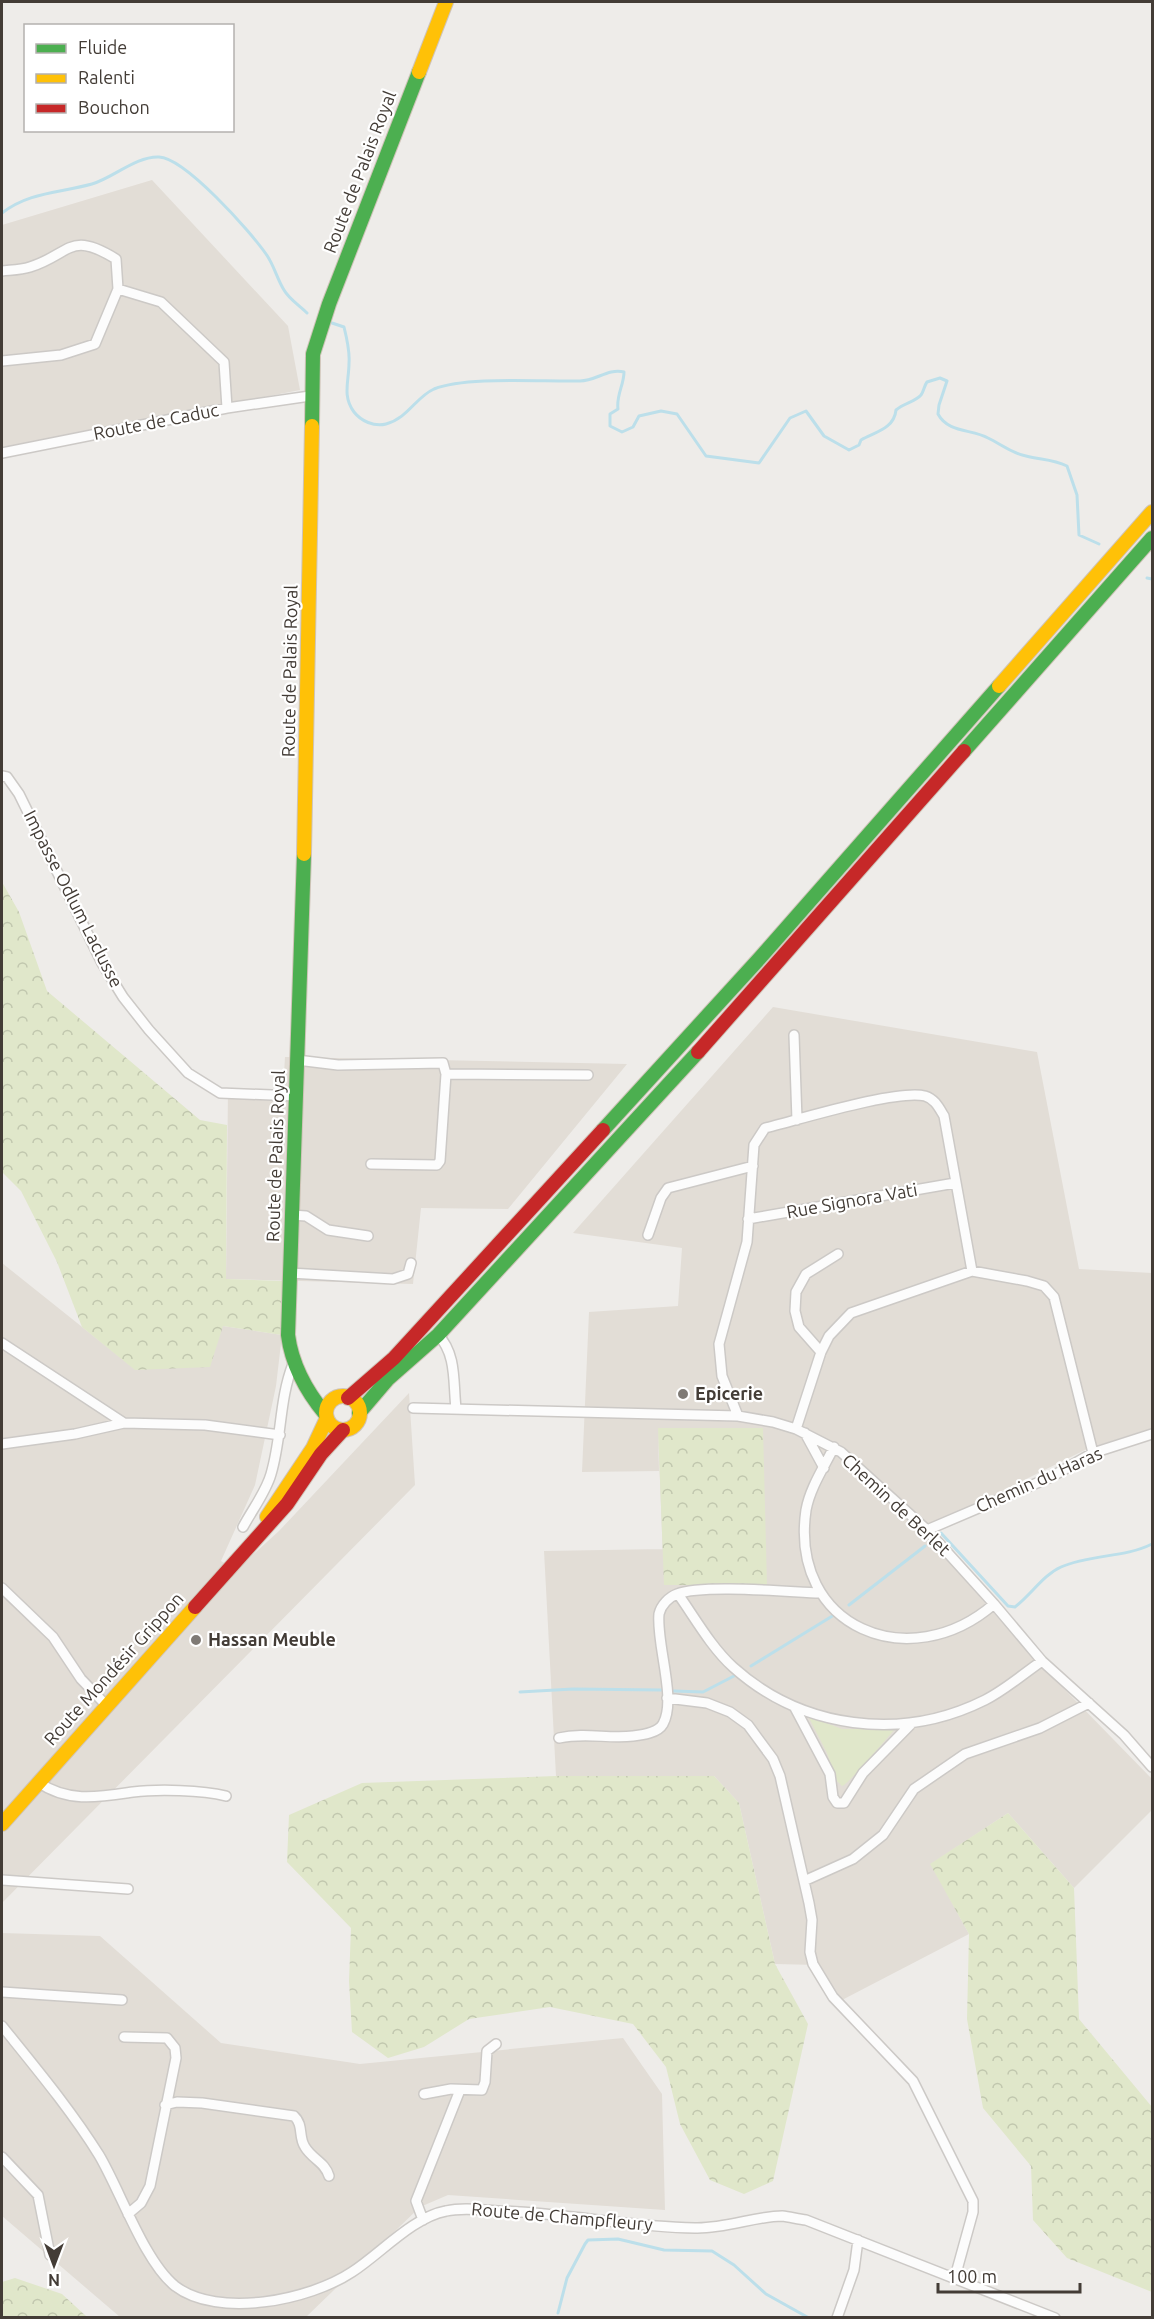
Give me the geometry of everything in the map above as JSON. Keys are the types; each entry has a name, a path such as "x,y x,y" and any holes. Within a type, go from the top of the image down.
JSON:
{"main road":[{"name":"Route de Palais Royal","path":"326,1417 293,1364 288,1335 309,692 310,396 313,354 329,304 446,2"},
{"path":"397,1355 751,967 1152,512"},
{"path":"438,1335 426,1333 327,1407 326,1417 333,1427 343,1430 356,1424 359,1413 388,1379 438,1335 632,1126 1152,538"},
{"path":"293,1364 310,1384 356,1404 359,1413"},
{"name":"Route Mondésir Grippon","path":"254,1539 313,1448 326,1417"},
{"name":"Route Mondésir Grippon","path":"2,1822 286,1504 321,1454 343,1430"}],"street":[{"path":"2,271 30,267 72,245 96,247 116,259 118,289 95,344 61,355 2,362"},
{"path":"118,289 161,302 224,362 227,408"},
{"name":"Route de Caduc","path":"2,453 227,408 310,396"},
{"name":"Impasse Odlum Laclusse","path":"2,776 7,777 19,794 102,963 123,997 188,1073 220,1093 296,1096"},
{"path":"794,1035 797,1120"},
{"path":"297,1060 338,1065 443,1063 446,1074 440,1161 437,1165 418,1167 371,1164"},
{"path":"446,1074 588,1075"},
{"path":"738,1416 722,1376 719,1344 747,1242 754,1145 765,1128 881,1100 923,1095 931,1098 944,1116 972,1271"},
{"path":"648,1235 661,1198 668,1188 685,1181 753,1166"},
{"name":"Rue Signora Vati","path":"748,1219 955,1183"},
{"path":"292,1215 306,1216 328,1230 368,1236"},
{"path":"821,1352 799,1327 795,1311 796,1292 806,1274 838,1254"},
{"path":"290,1273 393,1279 408,1274 411,1263"},
{"path":"824,1468 801,1431 821,1352 829,1336 851,1313 972,1271 1044,1286 1054,1297 1093,1453"},
{"path":"438,1335 449,1347 456,1408"},
{"path":"2,1343 124,1423"},
{"path":"243,1527 271,1474 279,1435 283,1395 293,1364"},
{"name":"Chemin de Berlet","path":"413,1408 738,1416 773,1422 801,1431 834,1447 927,1530 1042,1661 1124,1735 1152,1767"},
{"path":"2,1444 75,1434 124,1423 205,1425 279,1435"},
{"name":"Chemin du Haras","path":"927,1530 1051,1477 1093,1453 1152,1434"},
{"path":"834,1447 812,1491 805,1528 812,1572 820,1593 853,1626 892,1639 910,1640 956,1629 975,1621 994,1604"},
{"path":"2,1588 53,1637 81,1679 106,1705"},
{"path":"559,1738 585,1734 621,1737 650,1732 662,1725 667,1698 659,1614 664,1604 678,1593 711,1590 820,1593"},
{"path":"678,1593 731,1665 764,1693 822,1718 853,1725 898,1725 945,1715 985,1700 1042,1661"},
{"path":"667,1698 720,1707 748,1725 777,1767 812,1920 810,1952 819,1977 833,1996 913,2081 969,2190 973,2212 955,2277"},
{"path":"804,1881 853,1859 883,1835 914,1790 965,1754 1040,1728 1089,1703"},
{"path":"795,1708 830,1774 833,1797 837,1803 844,1803 863,1773 882,1750 914,1722"},
{"path":"38,1782 53,1793 71,1796 134,1792 226,1796"},
{"path":"2,1881 128,1889"},
{"path":"2,1992 122,2000"},
{"name":"Route de Champfleury","path":"2,2026 99,2156 128,2214 170,2281 195,2297 230,2302 275,2299 329,2285 352,2272 423,2220 446,2211 543,2212 694,2228 723,2228 780,2216 806,2220 1054,2318"},
{"path":"124,2037 160,2037 171,2042 176,2058 150,2186 141,2203 128,2214"},
{"path":"424,2094 482,2090 486,2055 491,2046 496,2044"},
{"path":"423,2220 416,2201 460,2090"},
{"path":"165,2105 189,2102 294,2116 300,2125 302,2143 322,2163 329,2176"},
{"path":"2,2157 38,2195 50,2255"},
{"path":"837,2318 854,2270 858,2240"}],"shaded area":[{"path":"152,180 288,326 300,390 2,449 2,225"},
{"path":"773,1007 1037,1052 1079,1269 1152,1273 1152,1428 1087,1449 921,1531 1035,1659 1152,1779 1152,1810 1074,1888 1008,1813 931,1864 969,1934 842,2000 817,1965 775,1964 739,1803 714,1776 556,1776 544,1551 663,1549 658,1428 659,1471 582,1472 589,1312 678,1306 682,1248 573,1233"},
{"path":"285,1057 627,1064 508,1209 421,1208 413,1284 226,1279 228,1089 283,1091"},
{"path":"2,1263 136,1370 223,1326 282,1335 276,1386 255,1485 221,1561 236,1570 279,1531 409,1393 415,1485 2,1903"},
{"path":"2,1933 100,1936 221,2043 360,2064 623,2038 662,2094 665,2210 448,2195 420,2207 306,2317 120,2317 2,2216"}],"green space":[{"path":"2,882 19,912 47,991 200,1120 227,1125 226,1279 282,1281 282,1335 223,1326 210,1367 135,1370 82,1327 57,1262 21,1191 2,1172"},
{"path":"658,1428 763,1428 767,1585 664,1585"},
{"path":"808,1716 842,1729 895,1729 842,1786 836,1780 827,1753"},
{"path":"556,1776 714,1776 739,1803 775,1964 808,2024 773,2181 744,2194 710,2180 680,2124 666,2067 633,2024 550,2007 469,2019 424,2047 388,2058 352,2032 349,1981 351,1928 287,1862 289,1815 362,1783"},
{"path":"1008,1813 1074,1888 1079,2019 1152,2107 1152,2292 1067,2258 1033,2220 1031,2166 983,2108 967,2019 969,1934 930,1864"},
{"path":"15,2278 62,2294 87,2317 2,2317 2,2282"}],"waterway":[{"path":"2,213 34,197 92,184 142,160 159,157 184,169 216,197 258,243 269,258 286,293 307,313"},
{"path":"332,323 344,327 347,340 349,350 347,388 350,406 360,418 377,425 394,421 422,397 434,389 448,385 505,380 580,381 618,371 624,372 624,377 618,399 618,409 610,414 610,426 622,432 633,427 639,416 661,411 677,414 706,456 759,463 790,418 806,411 824,436 849,450 859,445 861,440 888,426 896,410 919,397 927,382 940,378 947,381 939,405 938,414 942,420 954,428 982,435 1021,455 1067,466 1077,495 1079,535 1099,544"},
{"path":"1147,578 1152,579"},
{"path":"941,1533 1008,1606 1015,1607 1048,1575 1061,1567 1084,1560 1130,1552 1152,1544"},
{"path":"849,1605 925,1546"},
{"path":"751,1666 834,1615"},
{"path":"674,1691 703,1692 734,1676"},
{"path":"520,1692 573,1689 662,1690"},
{"path":"558,2313 567,2278 588,2240 618,2239 664,2250 712,2251 734,2265 766,2294 809,2318"}],"traffic: fast":[{"path":"312,426 313,354 329,304 419,72"},
{"path":"964,751 1152,538"},
{"path":"603,1130 759,959 999,686"},
{"path":"304,854 288,1335 301,1378 326,1415"},
{"path":"359,1413 388,1379 438,1335 698,1052"}],"traffic: slow":[{"path":"419,72 446,2"},
{"path":"304,854 312,426"},
{"path":"999,686 1152,512"},
{"path":"343,1396 355,1401 360,1413 355,1425 343,1430 331,1425 326,1413 331,1401 343,1396"},
{"path":"267,1517 313,1448 327,1418"},
{"path":"2,1824 195,1607"}],"traffic: jam":[{"path":"698,1052 964,751"},
{"path":"348,1398 394,1358 603,1130"},
{"path":"195,1607 287,1504 321,1454 343,1430"}],"place":[{"name":"Epicerie","path":"683,1394"},
{"name":"Hassan Meuble","path":"196,1640"}]}
